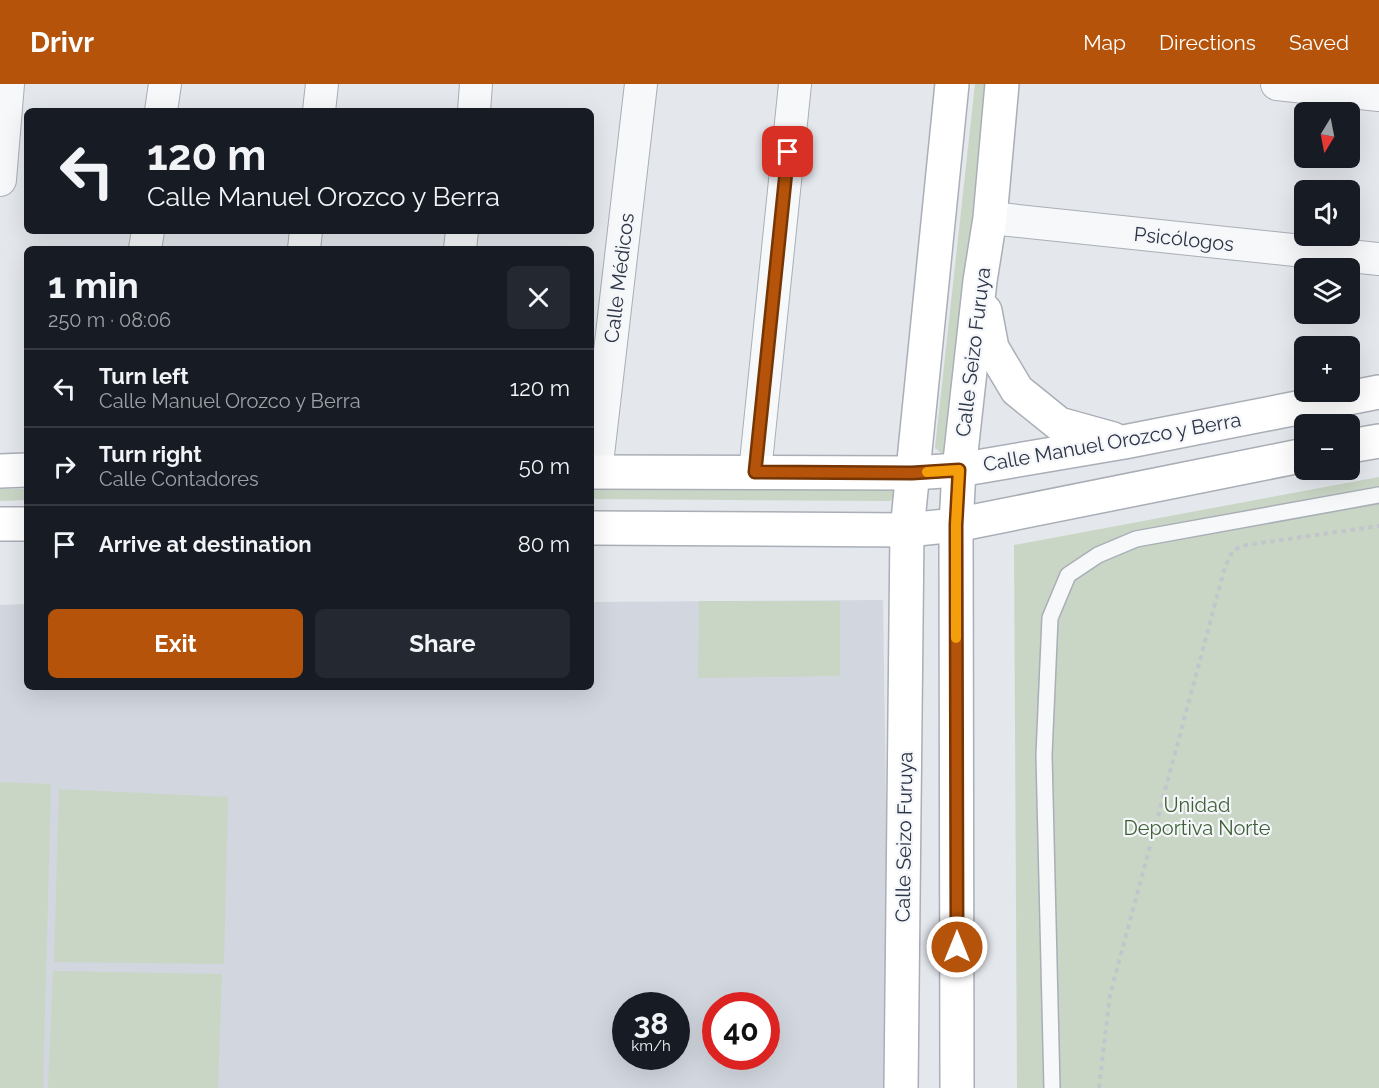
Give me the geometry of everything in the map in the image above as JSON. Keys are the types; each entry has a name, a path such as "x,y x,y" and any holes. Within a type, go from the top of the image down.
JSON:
{"street":[{"path":"0,180 9,84"},
{"path":"161,108 165,84"},
{"path":"319,108 322,84"},
{"path":"474,108 476,84"},
{"name":"Calle Médicos","path":"594,472 641,84"},
{"path":"755,472 795,84"},
{"name":"Calle Seizo Furuya","path":"902,1088 907,530 952,84"},
{"name":"Calle Seizo Furuya","path":"957,1088 956,525 959,470 980,281 990,218 1002,84"},
{"path":"1278,84 1379,95"},
{"name":"Psicólogos","path":"990,218 1379,260"},
{"path":"980,281 992,348 1017,390 1059,424 1124,442"},
{"name":"Calle Manuel Orozco y Berra","path":"594,472 912,473 959,470 1124,442 1379,392"},
{"path":"1360,444 1379,441"},
{"path":"594,528 907,530 956,525 1294,457"},
{"path":"0,471 24,470"},
{"path":"0,524 24,524"}],"lane":[{"path":"1052,1088 1045,744 1050,618 1068,575 1098,555 1136,539 1379,495"}],"path":[{"path":"1100,1088 1110,995 1225,567 1233,550 1246,544 1379,526"}],"shaded area":[{"path":"883,600 890,1088 0,1088 0,605 24,604 24,690 594,690 594,602"}],"green space":[{"path":"975,84 988,84 949,447 942,454 935,448"},
{"name":"Unidad Deportiva Norte","path":"1379,477 1379,1088 1017,1088 1014,545"},
{"path":"594,486 900,487 900,497 889,501 594,499"},
{"path":"0,489 24,489 24,500 0,501"},
{"path":"699,601 840,601 840,676 698,678"},
{"path":"0,782 51,784 43,1088 0,1088"},
{"path":"59,789 228,797 224,964 54,962"},
{"path":"53,971 222,974 218,1088 48,1088"}],"slow traffic":[{"path":"927,472 959,470 956,525 956,638"}],"route":[{"path":"788,152 755,472 912,473 959,470 956,525 957,947"}]}
